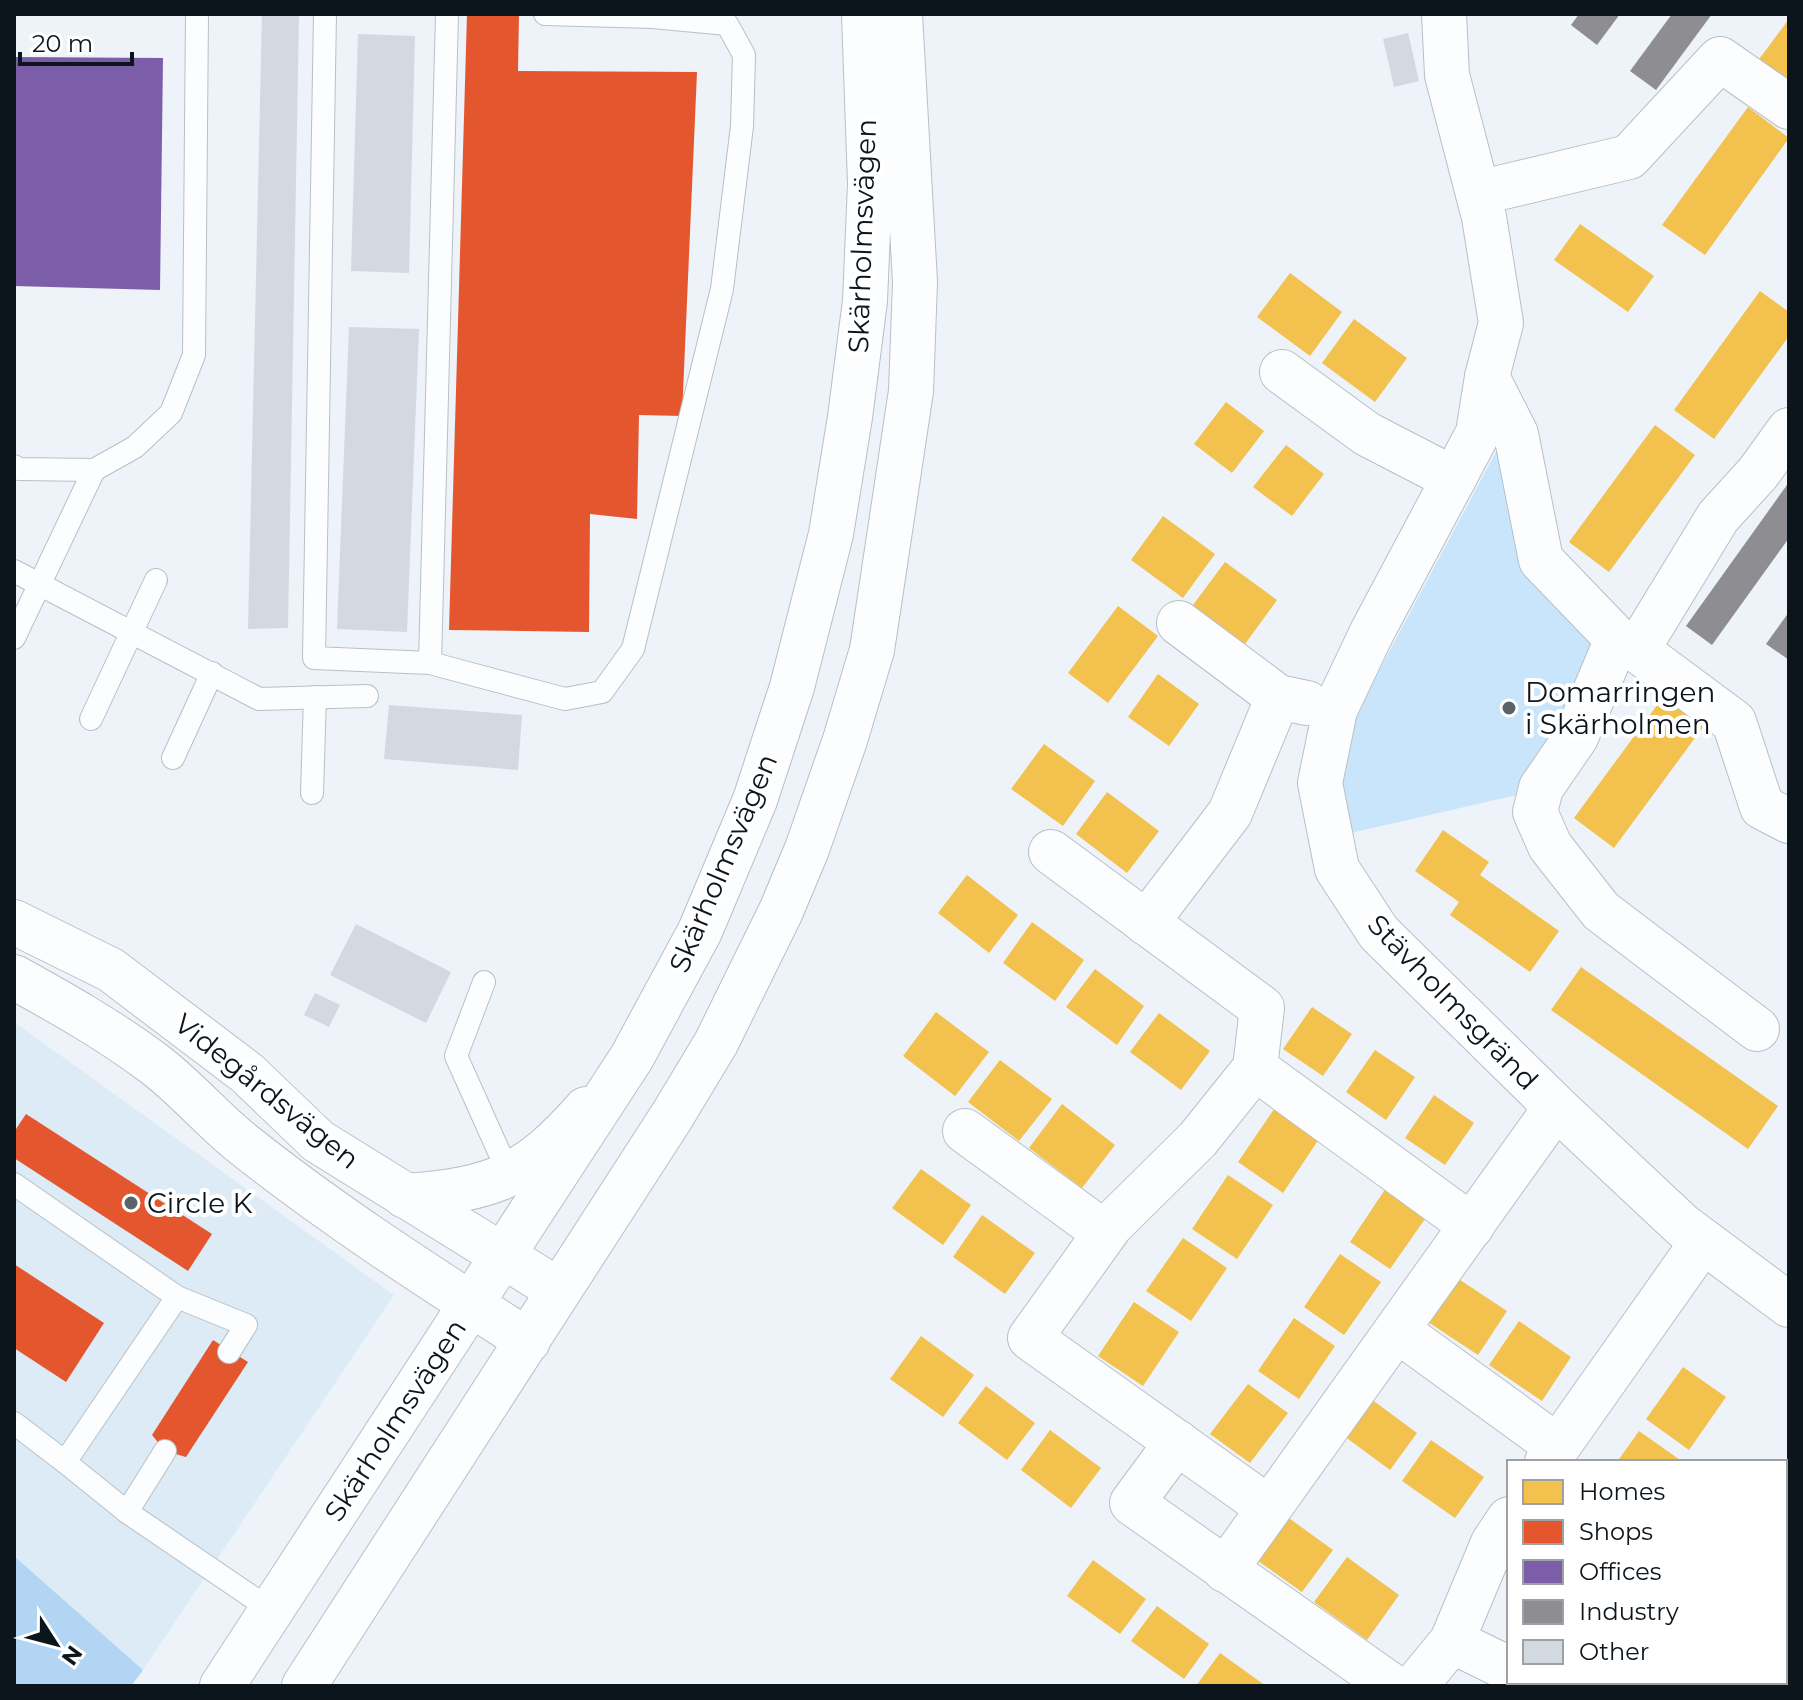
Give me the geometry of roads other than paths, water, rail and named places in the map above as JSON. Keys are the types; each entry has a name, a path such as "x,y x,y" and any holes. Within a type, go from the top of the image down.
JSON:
{"street":[{"name":"Skärholmsvägen","path":"222,1686 632,1057 700,931 755,800 792,687 831,534 865,301 870,184 864,14"},
{"name":"Skärholmsvägen","path":"304,1686 528,1341 716,1043 750,978 807,849 872,650 911,391 915,282 900,14"},
{"name":"Stävholmsgränd","path":"1444,14 1447,75 1478,193 1501,323 1487,377 1478,433 1372,632 1335,710 1320,783 1337,869 1379,933 1556,1107 1683,1226 1789,1305"},
{"path":"1478,193 1629,157 1720,59 1789,107"},
{"path":"1282,372 1367,434 1454,479"},
{"path":"1487,377 1516,434 1541,560 1627,644 1734,722 1762,807 1789,821"},
{"path":"1757,1029 1601,911 1550,846 1535,812 1541,788 1576,737 1627,644 1718,517 1758,473 1789,430"},
{"path":"1179,623 1278,697 1335,710"},
{"path":"1146,923 1230,813 1278,697"},
{"path":"1051,852 1262,1008 1255,1068 1198,1139 1111,1225 1030,1338 1269,1508"},
{"name":"Videgårdsvägen","path":"21,940 111,970 247,1073 318,1141 558,1290"},
{"name":"Videgårdsvägen","path":"14,977 77,1012 154,1064 237,1139 360,1231 528,1341"},
{"path":"405,1196 458,1192 499,1180 533,1161 562,1136 632,1057"},
{"path":"1255,1068 1472,1226"},
{"name":"Stävholmsgränd","path":"1225,1570 1556,1107"},
{"path":"965,1131 1105,1233"},
{"path":"1397,1330 1552,1454 1703,1241"},
{"path":"1177,1442 1132,1503 1392,1686"},
{"path":"1415,1686 1452,1641 1493,1543 1507,1522"},
{"path":"1452,1641 1507,1668"}],"lane":[{"path":"14,466 19,469 94,470 135,447 171,413 194,355 197,14"},
{"path":"325,14 314,658 430,663 565,699 602,692 633,649 722,289 742,126 744,55 727,24 653,16 545,14"},
{"path":"430,663 447,14"},
{"path":"14,638 94,470"},
{"path":"14,571 259,699 367,696"},
{"path":"91,719 156,580"},
{"path":"173,758 212,673"},
{"path":"312,793 315,697"},
{"path":"484,982 456,1056 509,1174"},
{"path":"14,1184 177,1297 246,1325 229,1352"},
{"path":"65,1462 177,1297"},
{"path":"14,1423 127,1512 271,1610"},
{"path":"127,1512 165,1451"}],"place":[{"name":"Domarringen i Skärholmen","path":"1509,708"},
{"name":"Circle K","path":"131,1203"}]}
